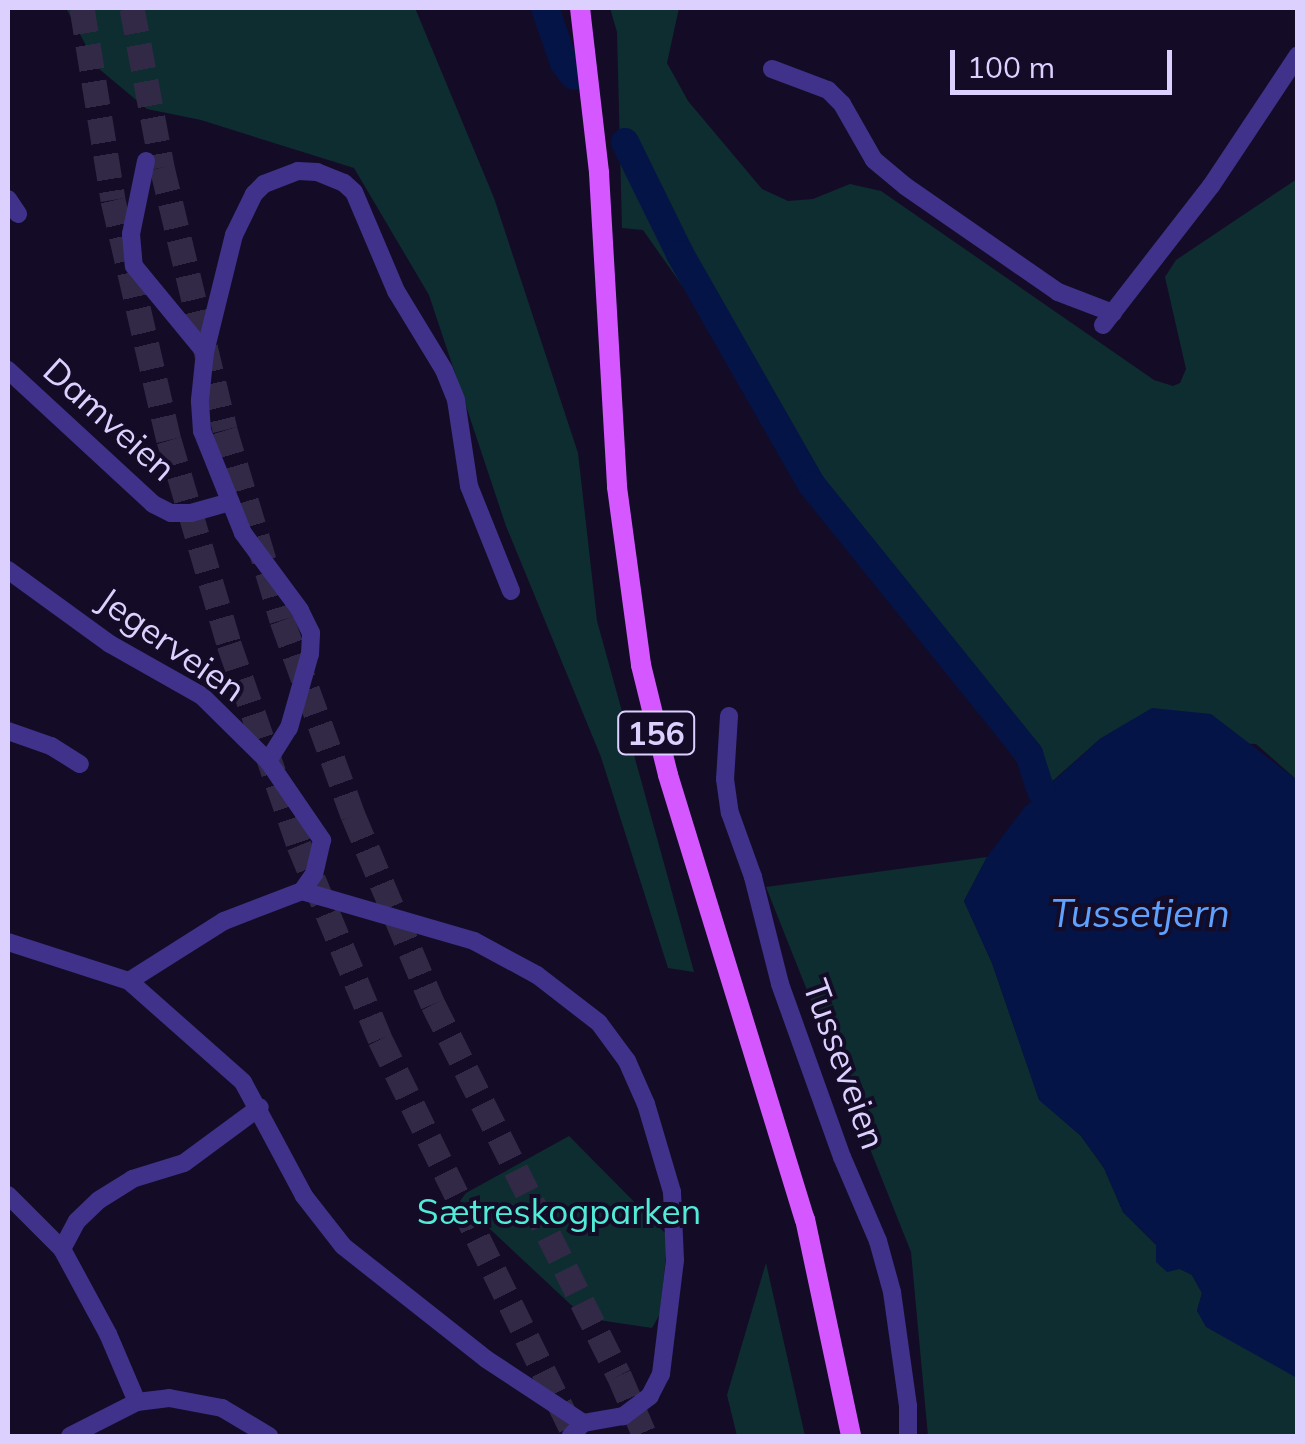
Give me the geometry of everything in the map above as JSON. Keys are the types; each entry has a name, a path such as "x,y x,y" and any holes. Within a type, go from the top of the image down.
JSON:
{"main road":[{"name":"156","path":"580,8 599,173 617,487 640,665 673,792 800,1200 832,1330 852,1436"}],"street":[{"path":"772,70 828,90 842,104 874,160 904,186 1058,292 1108,319 1211,186 1298,55"},
{"path":"146,160 131,234 134,266 205,352"},
{"path":"268,761 289,728 310,654 310,632 300,610 244,533 202,431 205,352 234,236 254,194 264,184 298,171 318,172 344,182 362,206 396,291 444,370 456,400 470,486 511,591"},
{"name":"Damveien","path":"8,370 154,504 171,513 191,514 230,502"},
{"name":"Jegerveien","path":"8,570 110,644 202,696 268,761 322,840 314,874 302,891"},
{"name":"Tusseveien","path":"729,716 725,779 730,812 780,984 842,1157 878,1241 892,1292 908,1406 908,1436"},
{"path":"8,731 51,746 80,764"},
{"path":"8,942 129,981 214,1052 260,1107 304,1196 343,1246 577,1430 623,1416 650,1396 661,1374 676,1218 646,1104 627,1062 612,1038 580,1006 500,954 435,927 302,891 224,921 129,981"},
{"path":"62,1249 77,1221 99,1200 132,1178 184,1163 260,1107"},
{"path":"8,1195 62,1249 108,1334 136,1402"},
{"path":"70,1436 136,1402 194,1400 222,1408 269,1436"}],"green space":[{"path":"66,8 415,8 494,198 578,453 597,621 694,972 668,968 601,757 506,526 429,295 354,168 201,120 147,109 98,68"},
{"path":"610,8 679,8 667,63 688,101 762,189 788,201 813,199 850,184 881,191 1154,380 1173,386 1180,383 1186,369 1165,277 1176,260 1297,179 1297,780 1256,744 1101,738 1039,793 643,230 622,228 617,32"},
{"path":"987,857 964,901 992,963 1039,1099 1081,1136 1104,1168 1123,1212 1180,1269 1192,1275 1202,1293 1197,1311 1297,1378 1297,1436 928,1436 911,1252 766,887"},
{"name":"Sætreskogparken","path":"569,1136 668,1236 660,1314 652,1328 585,1318 460,1201 466,1193"},
{"path":"766,1263 805,1436 737,1436 727,1395"}],"water":[{"name":"Tussetjern","path":"1152,708 1211,714 1297,780 1297,1378 1206,1327 1197,1311 1202,1293 1192,1275 1180,1269 1167,1272 1156,1262 1156,1244 1123,1212 1104,1168 1081,1136 1039,1100 992,963 964,901 987,857 1024,808 1101,738"}],"waterway":[{"path":"545,8 564,63 574,76"},
{"path":"625,142 680,254 812,485 1029,754 1041,791"}],"tunnel":[{"path":"82,8 113,200 169,440 229,644 299,845 380,1039 571,1427"},
{"path":"132,8 162,167 225,430 282,620 353,815 433,1004 619,1375 645,1436"}]}
